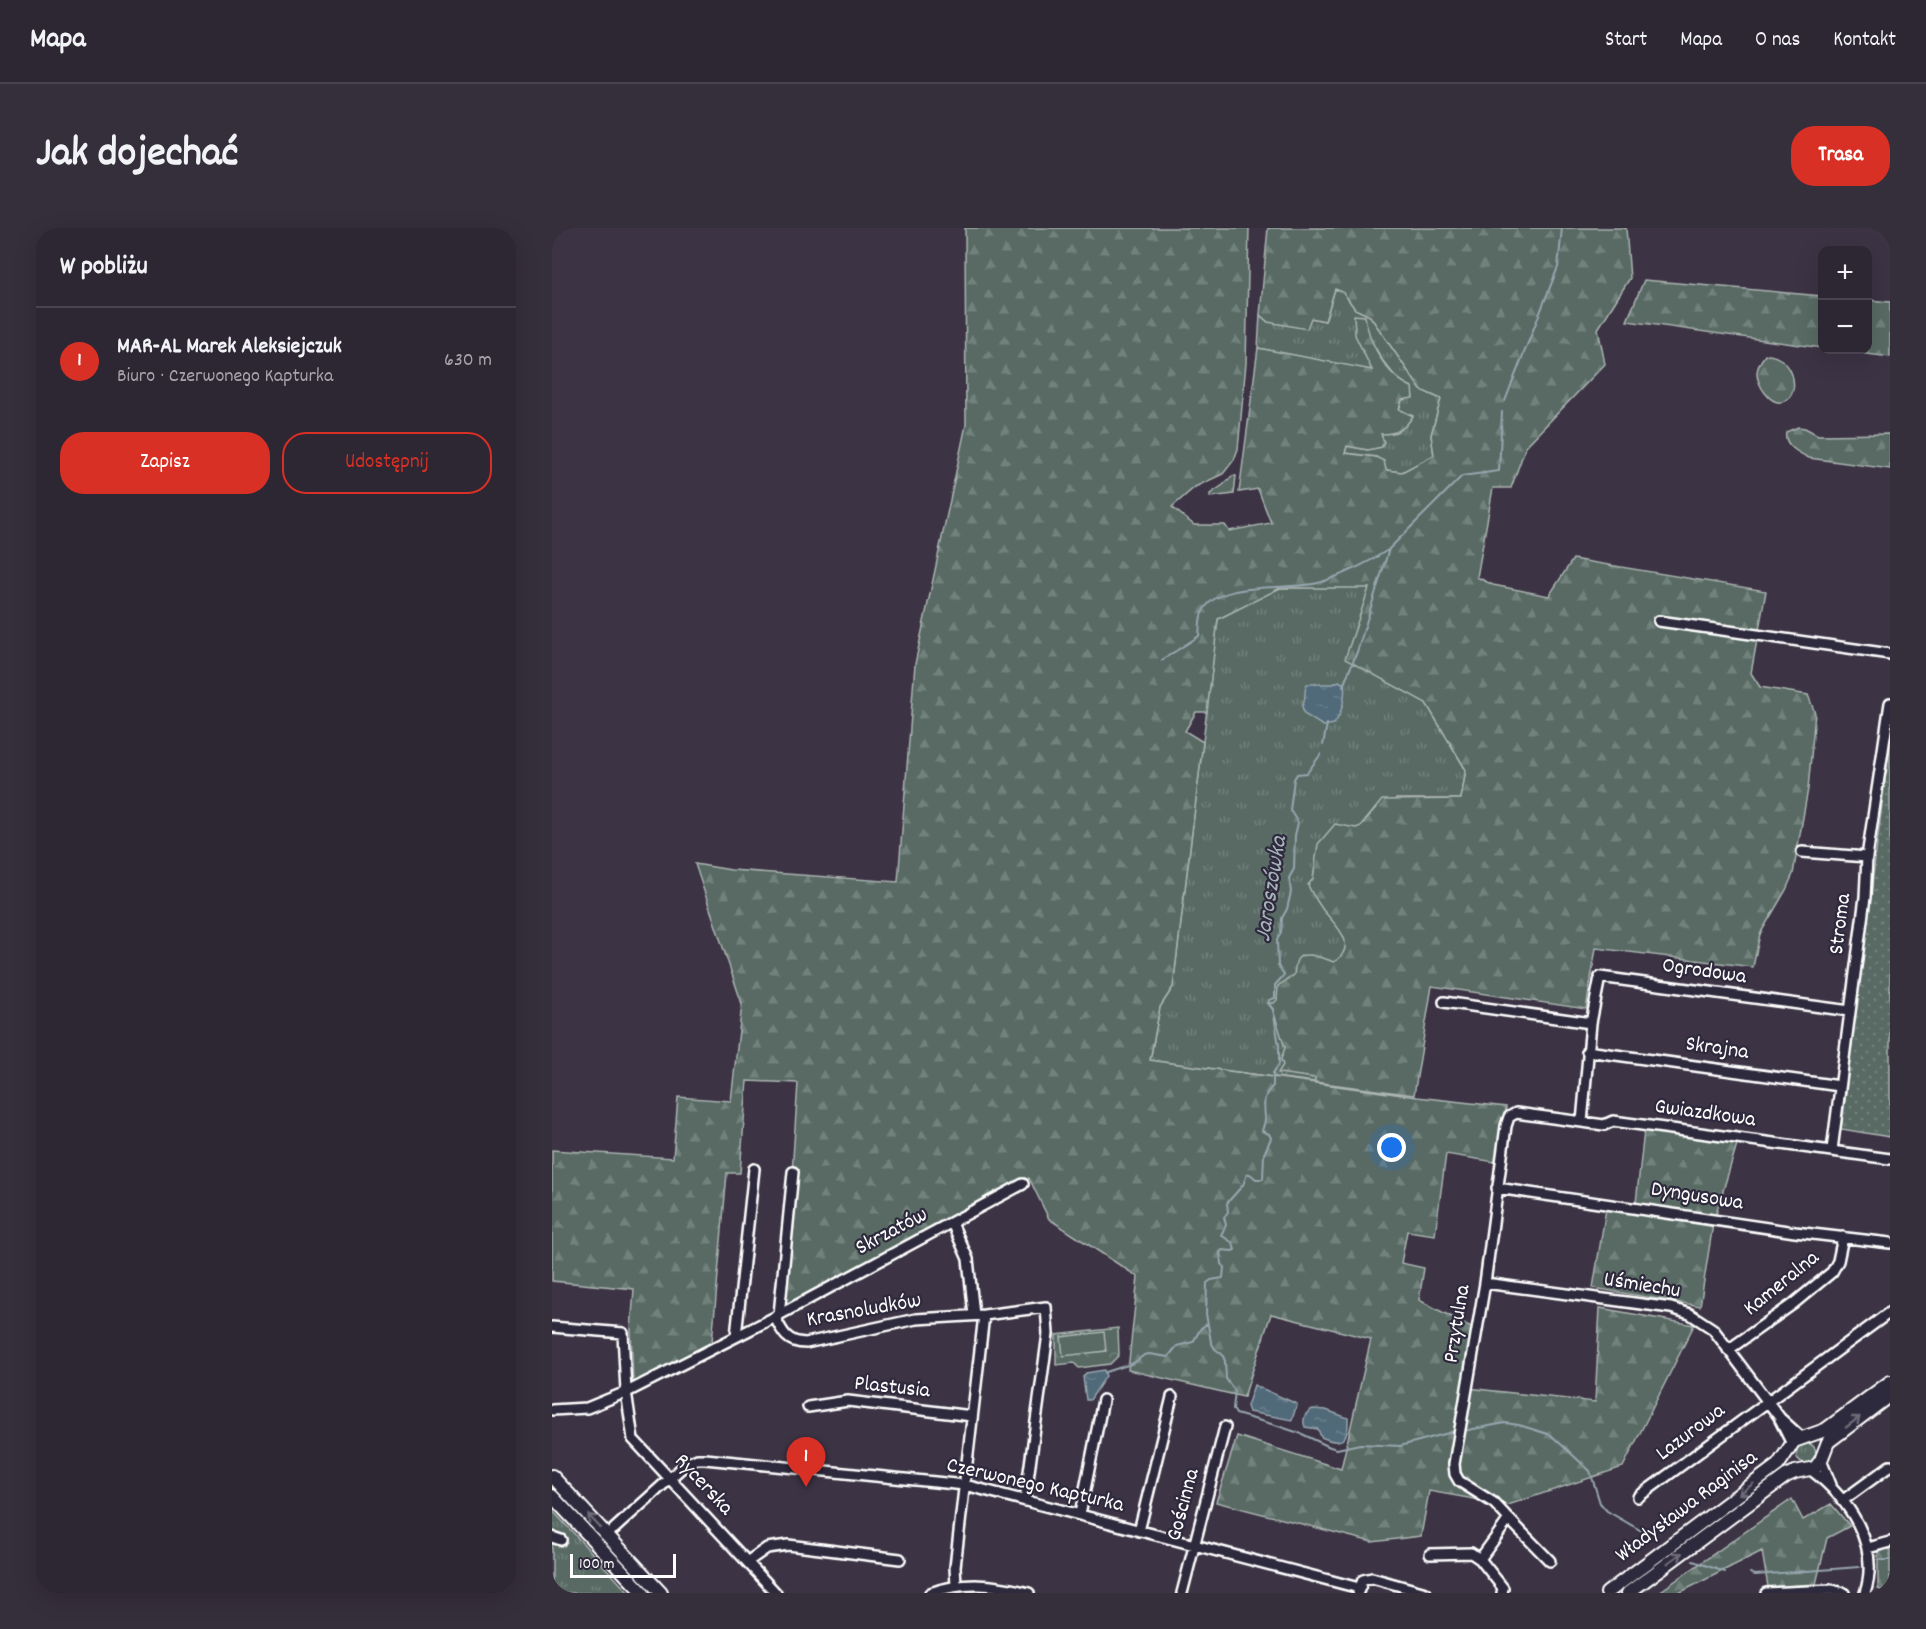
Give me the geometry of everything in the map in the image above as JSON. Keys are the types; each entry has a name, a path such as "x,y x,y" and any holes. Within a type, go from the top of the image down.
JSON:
{"main road":[{"name":"Władysława Raginisa","path":"1607,1593 1778,1465 1797,1442 1825,1430 1890,1382"},
{"path":"1821,1457 1821,1447 1816,1441 1797,1442 1791,1462 1796,1468 1807,1470 1821,1457 1828,1442 1890,1395"},
{"name":"Władysława Raginisa","path":"1628,1593 1769,1487 1792,1473 1807,1470"},
{"path":"552,1476 661,1593"},
{"path":"552,1496 640,1590"},
{"path":"640,1590 637,1579 648,1580"}],"street":[{"path":"1659,621 1890,654"},
{"name":"Stroma","path":"1832,1150 1865,897 1867,857 1890,703"},
{"path":"1802,852 1867,857"},
{"name":"Ogrodowa","path":"1582,1122 1587,1051 1600,977 1850,1011"},
{"path":"1444,1002 1591,1023"},
{"name":"Skrajna","path":"1587,1051 1840,1086"},
{"name":"Gwiazdkowa","path":"1516,1113 1604,1125 1613,1121 1890,1159"},
{"name":"Przytulna","path":"1516,1113 1511,1115 1507,1121 1485,1283 1454,1469 1459,1481 1494,1503 1550,1561"},
{"path":"736,1336 754,1169"},
{"path":"777,1316 794,1172"},
{"name":"Skrzatów","path":"552,1410 587,1407 626,1391 777,1316 1023,1184"},
{"name":"Dyngusowa","path":"1497,1188 1783,1230 1890,1243"},
{"path":"952,1223 968,1258 974,1316"},
{"name":"Kameralna","path":"1728,1350 1793,1304 1832,1272 1838,1262 1843,1237"},
{"name":"Uśmiechu","path":"1485,1283 1681,1310 1713,1329 1797,1442"},
{"name":"Krasnoludków","path":"777,1316 781,1332 787,1338 806,1342 916,1319 974,1316 1046,1307 1048,1334 1025,1501"},
{"name":"Lazurowa","path":"1638,1497 1890,1312"},
{"path":"956,1585 955,1568 984,1315"},
{"path":"552,1327 623,1333 626,1391"},
{"name":"Rycerska","path":"626,1391 633,1439 776,1593"},
{"path":"1140,1531 1172,1397"},
{"path":"1080,1514 1103,1400"},
{"name":"Plastusia","path":"808,1407 848,1401 972,1416"},
{"name":"Gościnna","path":"1182,1593 1225,1427"},
{"path":"1821,1457 1833,1490"},
{"name":"Czerwonego Kapturka","path":"614,1529 669,1478 691,1461 705,1459 964,1485 1080,1514 1358,1591"},
{"path":"1842,1501 1890,1466"},
{"path":"1807,1470 1833,1490 1859,1526 1868,1548 1870,1573 1865,1593"},
{"path":"1480,1558 1509,1519"},
{"path":"1868,1548 1890,1542"},
{"path":"747,1562 767,1548 788,1545 900,1559"},
{"path":"1430,1554 1471,1553 1480,1558 1503,1588 1502,1593"},
{"path":"1358,1591 1363,1580 1372,1578 1426,1593"},
{"path":"930,1593 956,1585 991,1585 1029,1593"},
{"path":"1766,1593 1832,1590 1844,1593"}],"green space":[{"path":"965,228 1249,228 1246,363 1238,449 1234,460 1223,474 1195,487 1172,507 1194,525 1225,525 1229,531 1271,523 1258,489 1239,492 1258,348 1372,370 1355,335 1354,315 1365,316 1370,337 1380,358 1394,375 1412,387 1413,398 1402,400 1399,409 1413,416 1400,430 1381,434 1384,442 1382,447 1368,450 1347,446 1345,453 1376,457 1384,461 1386,470 1402,472 1434,455 1431,435 1441,399 1421,390 1370,316 1355,309 1343,292 1335,289 1325,321 1311,318 1307,329 1268,322 1260,315 1268,228 1626,228 1630,278 1598,329 1605,364 1526,446 1511,488 1493,488 1477,577 1493,585 1549,596 1573,559 1766,591 1751,673 1760,687 1808,695 1815,713 1808,789 1793,874 1760,934 1753,967 1596,948 1586,1009 1432,986 1414,1095 1315,1082 1315,1078 1278,1073 1283,1065 1281,1059 1285,1048 1273,1010 1268,1003 1274,1003 1277,1000 1278,986 1294,975 1296,962 1300,957 1309,955 1334,962 1345,949 1343,935 1323,910 1308,885 1313,879 1318,844 1335,824 1356,828 1361,826 1382,800 1461,799 1466,770 1426,703 1345,659 1369,588 1280,588 1218,619 1207,712 1196,712 1185,731 1203,742 1173,987 1160,1007 1150,1060 1417,1097 1506,1107 1501,1163 1446,1154 1435,1235 1407,1231 1401,1263 1424,1268 1419,1300 1477,1330 1468,1388 1595,1402 1600,1308 1694,1325 1623,1467 1508,1505 1429,1491 1421,1536 1372,1542 1216,1502 1237,1436 1341,1469 1371,1339 1271,1314 1244,1397 1128,1370 1138,1277 1049,1219 1029,1178 783,1308 798,1083 747,1081 740,1173 727,1173 712,1342 633,1383 631,1330 634,1289 552,1281 552,1150 673,1158 678,1097 731,1101 742,1004 695,864 731,870 898,882 915,664 966,425"},
{"path":"1644,280 1818,296 1818,347 1627,321"},
{"path":"1335,289 1343,292 1355,309 1370,316 1421,390 1441,399 1431,435 1434,456 1402,472 1386,470 1376,457 1345,453 1347,446 1368,450 1380,434 1412,416 1399,410 1402,400 1399,381 1383,361 1367,334 1372,371 1258,348 1260,315 1268,322 1310,318 1325,321"},
{"path":"1872,300 1890,302 1890,357 1866,354 1872,354"},
{"path":"1765,355 1775,356 1782,360 1792,374 1793,390 1785,401 1775,401 1770,398 1759,382 1757,369"},
{"path":"1798,427 1818,435 1890,434 1890,469 1809,458 1789,445 1787,441 1786,432"},
{"path":"1232,476 1236,476 1234,494 1210,497 1210,494"},
{"path":"1369,587 1426,703 1466,770 1461,799 1396,799 1315,1082 1150,1061 1160,1007 1173,987 1218,619 1280,588"},
{"path":"1890,741 1890,1137 1841,1129"},
{"path":"1644,1131 1737,1144 1713,1224 1700,1306 1593,1288 1606,1209 1635,1212"},
{"path":"1118,1328 1119,1355 1110,1364 1079,1368 1074,1363 1056,1365 1056,1335"},
{"path":"1104,1332 1106,1351 1063,1356 1061,1337"},
{"path":"1802,1443 1810,1443 1816,1449 1816,1457 1810,1463 1802,1463 1796,1457 1796,1449"},
{"path":"1792,1499 1803,1520 1831,1504 1850,1526 1827,1538 1816,1584 1768,1587 1762,1551 1679,1593 1658,1593"},
{"path":"552,1510 629,1593 552,1593"},
{"path":"1878,1549 1890,1549 1890,1593 1878,1589"}],"water":[{"path":"1339,681 1344,684 1344,699 1334,724 1323,726 1304,714 1302,706 1307,684 1333,684"},
{"path":"1104,1370 1106,1376 1090,1400 1086,1400 1083,1377 1086,1373"},
{"path":"1254,1385 1297,1404 1292,1420 1249,1412 1247,1406"},
{"path":"1313,1409 1326,1410 1348,1418 1347,1432 1342,1440 1328,1440 1321,1437 1318,1429 1305,1427 1305,1416"}],"waterway":[{"path":"1505,401 1558,267 1562,228"},
{"path":"1343,686 1357,652 1389,549 1462,476 1499,471 1502,412"},
{"path":"1162,660 1199,636 1202,613 1210,602 1223,595 1238,590 1322,582 1356,568 1388,550"},
{"path":"1323,745 1327,724"},
{"name":"Jaroszówka","path":"1321,754 1307,773 1297,774 1294,779 1290,810 1298,823 1295,835 1294,869 1289,878 1291,892 1277,940 1278,966 1284,975 1275,985 1275,998 1269,1000 1268,1003 1273,1009 1279,1046 1279,1064 1273,1073 1273,1086 1267,1093 1264,1108 1265,1120 1262,1131 1269,1134 1271,1138 1264,1154 1263,1179 1256,1179 1247,1174 1243,1185 1227,1203 1228,1212 1224,1217 1226,1225 1221,1235 1233,1243 1235,1250 1222,1250 1220,1253 1221,1264 1224,1267 1223,1278 1207,1283 1206,1314 1211,1342 1225,1361 1226,1379 1235,1391 1233,1409 1236,1414 1302,1434 1337,1449 1360,1444 1400,1446 1456,1431"},
{"path":"1106,1372 1134,1363 1144,1355 1168,1357 1177,1346 1193,1342 1201,1328 1207,1324"},
{"name":"Jaroszówka","path":"1463,1431 1505,1423 1551,1435 1590,1471 1600,1503 1607,1511 1652,1537"},
{"name":"Jaroszówka","path":"1880,1560 1890,1560"},
{"path":"1693,1561 1725,1572"},
{"name":"Jaroszówka","path":"1750,1573 1755,1575 1859,1567"}],"place":[{"name":"MAR-AL Marek Aleksiejczuk","path":"806,1487"}]}
